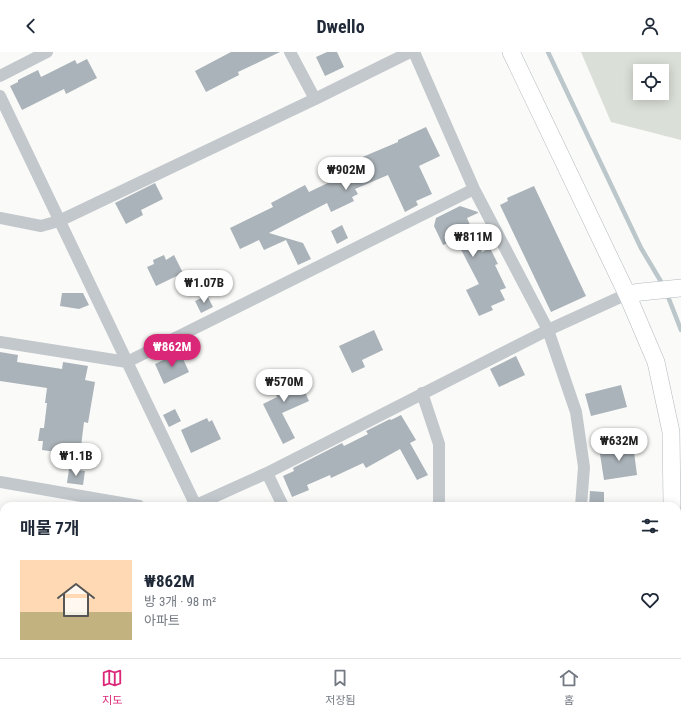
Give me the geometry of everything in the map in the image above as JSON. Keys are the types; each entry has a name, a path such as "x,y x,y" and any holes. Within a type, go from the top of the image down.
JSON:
{"street":[{"path":"0,76 47,52"},
{"path":"290,52 315,99"},
{"path":"0,218 41,226 59,221 410,52"},
{"path":"414,52 474,189 548,330 576,412 584,467 581,502"},
{"path":"511,52 634,293 656,362 671,432 672,502"},
{"path":"0,96 193,502"},
{"path":"0,342 127,362 474,189"},
{"path":"204,502 267,473 548,330 634,293 681,288"},
{"path":"422,393 439,444 439,502"},
{"path":"267,473 281,502"},
{"path":"0,482 116,502"}],"shaded area":[{"path":"581,52 681,52 681,140 611,122"}],"building":[{"path":"231,52 280,52 238,72 239,75 206,92 195,71"},
{"path":"327,52 337,52 344,67 325,76 316,57"},
{"path":"87,59 97,78 66,94 64,89 22,110 10,86 18,82 18,80 38,70 41,77 75,60 77,64"},
{"path":"426,127 440,156 419,166 432,194 416,201 418,205 405,212 388,175 355,189 358,194 352,197 354,201 331,212 327,203 269,233 303,243 311,259 298,265 286,240 264,250 259,240 240,249 230,228 273,207 271,203 305,185 309,192 357,169 353,161 398,142 398,140"},
{"path":"155,183 163,199 141,210 143,215 126,224 115,203"},
{"path":"534,186 586,296 551,312 500,205 508,201 507,198"},
{"path":"460,206 478,212 467,218 482,252 490,248 498,264 495,265 506,288 500,290 505,300 491,306 493,310 479,316 466,290 479,284 456,240 443,245 434,226 436,218"},
{"path":"342,225 348,238 337,244 331,231"},
{"path":"164,255 166,260 174,255 183,273 156,286 147,267 154,264 153,260"},
{"path":"62,293 83,293 89,305 79,309 60,306"},
{"path":"207,295 213,307 201,313 195,301"},
{"path":"374,330 383,350 362,360 365,367 352,373 339,346"},
{"path":"0,352 18,355 17,362 62,369 63,362 88,366 85,380 95,382 88,423 84,422 80,455 42,450 43,441 38,441 40,428 44,428 47,388 0,381"},
{"path":"180,352 189,372 164,384 155,364"},
{"path":"516,356 525,375 499,387 490,369"},
{"path":"289,369 297,387 302,385 309,401 282,413 295,438 283,444 263,404 277,397 269,378"},
{"path":"621,385 627,407 591,416 585,394"},
{"path":"175,409 181,421 169,427 163,415"},
{"path":"401,415 416,440 410,443 428,475 417,480 400,449 366,468 363,463 331,478 330,475 307,485 309,490 292,497 283,476 294,471 293,468 342,443 344,446 368,434 366,431"},
{"path":"207,418 209,422 212,420 221,439 191,453 181,430"},
{"path":"633,444 637,475 604,480 600,454 604,454 604,448"},
{"path":"69,469 85,471 83,485 67,483"},
{"path":"590,491 604,492 604,502 589,502"}],"waterway":[{"path":"548,52 641,248 663,285"},
{"path":"667,294 681,330"}]}
